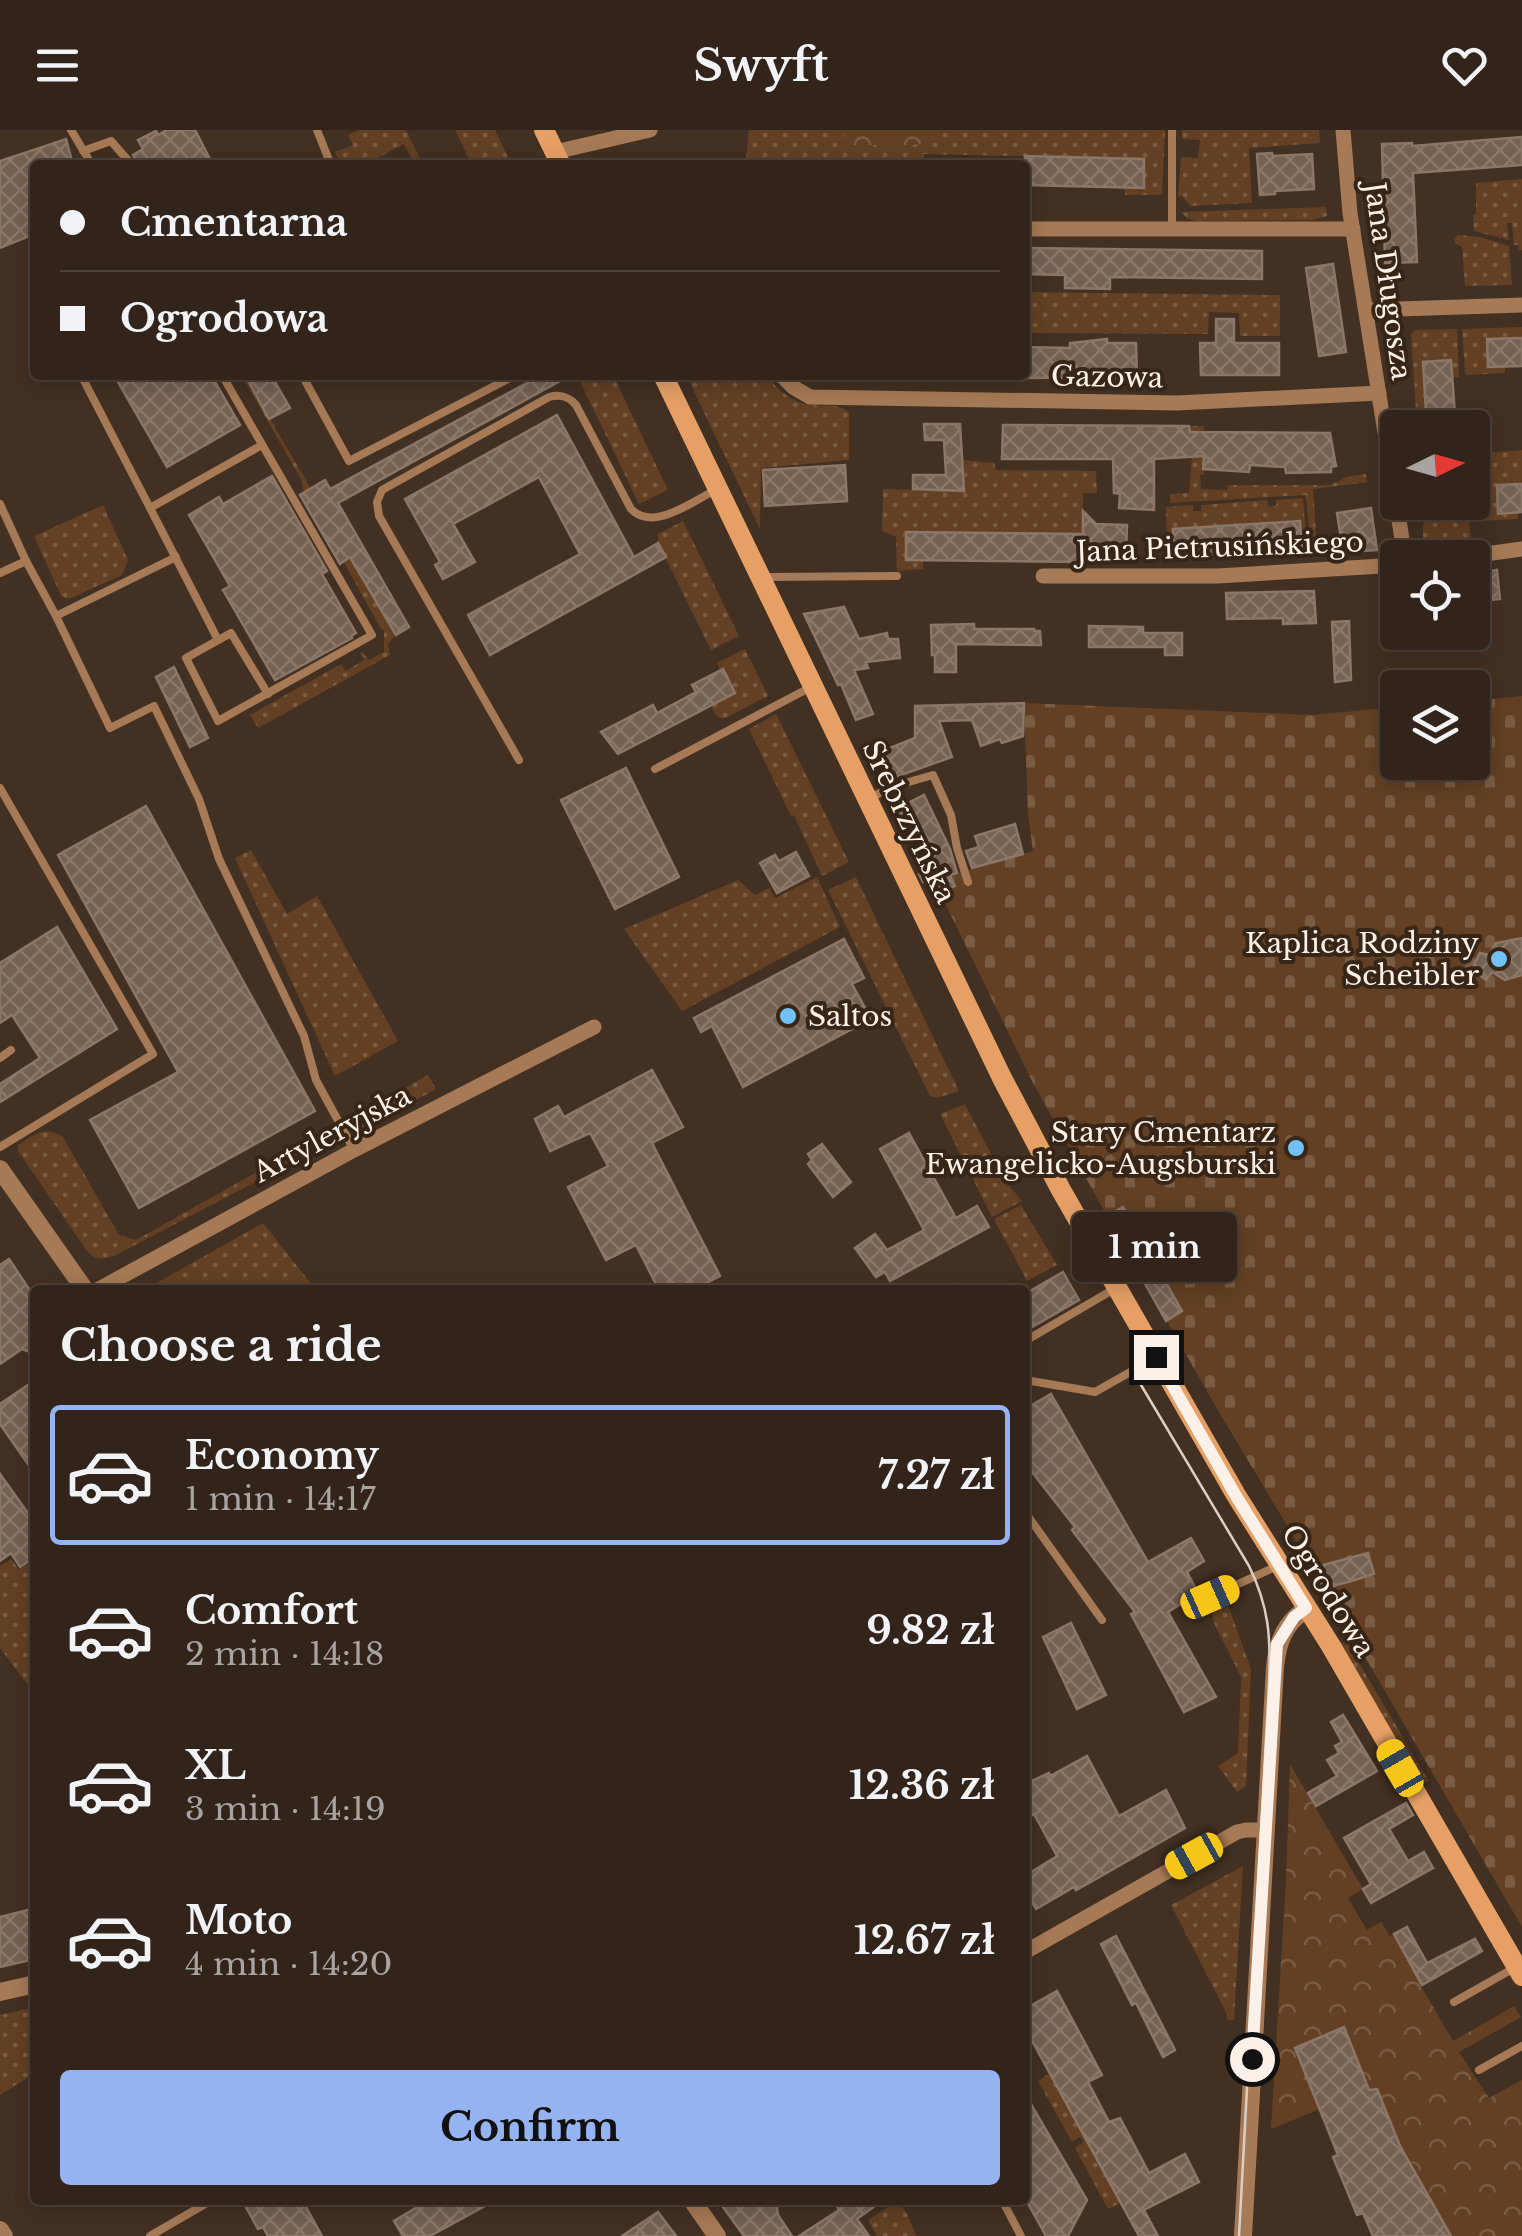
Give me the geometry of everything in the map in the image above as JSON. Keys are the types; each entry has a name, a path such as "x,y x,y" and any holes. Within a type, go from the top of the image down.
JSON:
{"main road":[{"path":"544,130 558,158"},
{"name":"Srebrzyńska","path":"665,380 1002,1078 1116,1288"},
{"name":"Ogrodowa","path":"1116,1288 1236,1496 1331,1646 1519,1971"}],"street":[{"path":"558,158 576,146 650,130"},
{"name":"Jana Długosza","path":"1343,130 1353,228 1402,540"},
{"path":"1030,229 1353,228"},
{"path":"1367,310 1522,306"},
{"name":"Gazowa","path":"786,380 810,397 1177,403 1378,394"},
{"path":"1490,553 1522,549"},
{"name":"Jana Pietrusińskiego","path":"1044,576 1218,576 1380,566"},
{"name":"Artyleryjska","path":"105,1285 354,1150 594,1027"},
{"path":"0,1169 81,1285"},
{"path":"1243,2236 1277,1644 1294,1617 1306,1608"},
{"path":"1030,1949 1237,1832 1266,1830"},
{"path":"0,1992 30,1985"},
{"path":"695,2205 717,2236"}],"lane":[{"path":"71,130 89,160"},
{"path":"317,130 329,160"},
{"path":"1172,130 1172,230"},
{"path":"84,151 111,141 128,160"},
{"path":"83,380 218,640"},
{"path":"225,380 372,635 268,694 218,721 186,658 231,633 268,694"},
{"path":"305,380 349,462 506,380"},
{"path":"518,760 379,516 377,502 382,490 549,397 560,396 576,404 631,510 638,516 660,517 718,489"},
{"path":"150,508 262,445"},
{"path":"0,504 110,728 154,706 199,798 219,859 304,1036 316,1080 354,1150"},
{"path":"56,616 176,558"},
{"path":"0,572 26,561"},
{"path":"760,577 897,576"},
{"path":"655,769 813,686"},
{"path":"868,800 888,788 933,775 950,816 968,882"},
{"path":"0,788 153,1054 0,1147"},
{"path":"0,1058 11,1050"},
{"path":"1030,1337 1116,1288"},
{"path":"1030,1381 1096,1392 1156,1357"},
{"path":"1030,1519 1102,1620"},
{"path":"1191,1606 1279,1565"},
{"path":"1454,2002 1519,1971"},
{"path":"1479,2070 1522,2046"},
{"path":"150,2236 203,2205"},
{"path":"1005,2205 1021,2236"}],"green space":[{"path":"359,130 406,130 421,160 412,160 404,144 374,160 338,160 335,152 353,145 348,135"},
{"path":"455,130 495,130 510,160 470,160"},
{"path":"749,130 1165,130 1162,195 1125,195 1125,187 1144,187 1144,159 924,154 923,160 746,160"},
{"path":"843,130 931,130 924,143 897,148 874,145 852,152 846,147"},
{"path":"1182,130 1319,130 1320,143 1249,148 1252,203 1190,206 1178,196 1181,157 1198,158 1200,140 1182,139"},
{"path":"1522,179 1519,250 1514,245 1512,223 1507,223 1509,240 1474,231 1473,215 1476,183"},
{"path":"1326,207 1327,216 1313,220 1196,221 1181,212"},
{"path":"1458,235 1509,246 1512,285 1465,286 1462,247 1454,238"},
{"path":"1030,292 1280,295 1280,336 1240,336 1239,313 1209,312 1208,334 1030,333"},
{"path":"1522,327 1522,338 1487,340 1488,367 1505,366 1505,373 1465,372 1462,329"},
{"path":"1457,329 1459,377 1452,378 1451,360 1423,362 1426,410 1416,410 1411,334 1415,330"},
{"path":"236,380 248,381 396,635 388,644 390,655 258,728 250,715 341,664 346,671 364,660 362,652 369,660 384,652 384,630 246,383"},
{"path":"579,380 615,380 668,490 639,504"},
{"path":"770,380 798,402 835,406 849,412 849,460 761,468 760,529 689,381"},
{"path":"1189,426 1204,426 1201,489 1227,490 1228,485 1331,485 1366,474 1367,482 1313,489 1317,548 1311,549 1306,495 1170,503 1170,494 1189,493"},
{"path":"1522,450 1522,484 1497,486 1498,514 1519,513 1517,519 1479,521 1477,520 1490,520 1490,453"},
{"path":"962,460 994,463 996,470 1096,471 1097,493 1083,493 1083,534 906,533 906,560 923,560 923,569 897,571 896,537 882,531 883,489 963,491"},
{"path":"1303,498 1307,549 1302,549 1299,521 1173,529 1173,538 1167,539 1166,507 1193,505 1193,511 1201,511 1201,505 1267,500 1269,507 1276,506 1276,500"},
{"path":"103,505 128,560 122,575 69,599 61,596 34,536"},
{"path":"1427,520 1469,520 1471,540 1423,540 1423,524"},
{"path":"683,521 739,636 711,650 658,543 658,534"},
{"path":"745,649 768,696 719,718 711,705 735,692 717,663"},
{"name":"Stary Cmentarz Ewangelicko-Augsburski","path":"1522,696 1522,1927 1107,1216 1032,1081 940,893 957,886 952,875 1033,851 1024,703 1312,715 1380,709 1380,780 1490,780 1490,699"},
{"path":"776,714 849,862 822,876 749,729"},
{"path":"251,850 287,914 317,896 398,1041 335,1076 235,858"},
{"path":"817,877 840,927 682,1011 624,929 738,880 755,895 769,888 775,898"},
{"path":"856,877 959,1091 937,1098 930,1096 828,890"},
{"path":"428,1075 436,1089 362,1130 353,1127 349,1120"},
{"path":"965,1104 1005,1181 1022,1201 992,1217 940,1114"},
{"path":"333,1129 333,1141 104,1258 87,1251 18,1151 18,1145 40,1133 63,1137 119,1235 136,1240"},
{"path":"1021,1205 1057,1265 1027,1281 994,1219"},
{"path":"263,1223 312,1285 153,1285"},
{"path":"11,1559 19,1570 30,1563 28,1685 0,1648 0,1566"},
{"path":"1227,1602 1251,1669 1246,1786 1237,1792 1218,1766 1238,1753 1241,1677 1213,1621 1212,1609"},
{"path":"1346,1641 1429,1781 1421,1783 1340,1644"},
{"path":"1290,1764 1363,1889 1348,1898 1367,1930 1381,1922 1390,1936 1395,1934 1453,2041 1514,2006 1521,2017 1459,2052 1489,2098 1522,2080 1522,2236 1451,2236 1400,2146 1377,2089 1369,2090 1344,2028 1295,2048 1320,2109 1271,2129"},
{"path":"1243,1866 1234,2020 1227,2020 1171,1905"},
{"path":"30,2008 30,2076 0,2095 0,2015"},
{"path":"1050,2073 1120,2203 1108,2209 1075,2148 1084,2142 1080,2137 1072,2142 1038,2081"},
{"path":"891,2205 900,2205 916,2236 877,2236 868,2220"}],"building":[{"path":"167,130 195,130 210,160 136,160 133,155 143,149 138,140 156,131 158,135"},
{"path":"1522,137 1522,165 1413,173 1417,262 1385,263 1382,144 1412,146"},
{"path":"66,139 72,160 30,160 30,236 0,248 0,161"},
{"path":"1257,154 1312,154 1314,189 1260,195"},
{"path":"1025,156 1144,159 1144,188 1030,185 1030,160 1025,160"},
{"path":"1030,248 1262,251 1262,279 1110,277 1110,289 1065,288 1065,275 1030,274"},
{"path":"1333,264 1346,352 1319,356 1306,268"},
{"path":"1216,319 1234,319 1234,343 1279,343 1279,375 1201,375 1200,343 1216,343"},
{"path":"1522,338 1522,366 1488,367 1487,339"},
{"path":"1107,339 1107,343 1136,343 1137,377 1030,378 1030,347 1070,348 1070,343"},
{"path":"1451,360 1455,410 1426,410 1423,362"},
{"path":"117,380 214,380 240,425 167,467"},
{"path":"248,380 274,380 290,408 269,419"},
{"path":"533,380 562,380 338,503 409,627 396,635 350,557 340,564 300,495 325,480 330,489"},
{"path":"557,415 634,557 658,543 666,557 490,655 468,615 580,554 539,477 453,524 475,562 443,579 435,565 440,562 405,499"},
{"path":"924,424 960,424 964,491 913,489 913,475 946,475 944,440 925,440"},
{"path":"1003,425 1189,426 1190,432 1330,433 1336,466 1331,467 1331,472 1286,473 1285,467 1250,465 1249,472 1203,469 1204,456 1154,459 1154,510 1119,508 1120,494 1114,493 1113,459 1002,459"},
{"path":"845,465 847,501 765,506 763,470"},
{"path":"272,476 327,571 322,574 356,633 275,680 223,590 230,586 189,515 219,497 223,504"},
{"path":"1522,484 1522,512 1498,514 1497,485"},
{"path":"1371,508 1377,550 1343,552 1337,513"},
{"path":"1083,511 1096,524 1127,525 1126,559 906,560 906,532 1083,534"},
{"path":"1300,521 1302,549 1174,557 1173,529"},
{"path":"1497,570 1500,599 1490,600 1490,571"},
{"path":"1314,591 1316,623 1283,624 1283,618 1227,619 1226,593"},
{"path":"844,607 859,639 887,633 888,639 898,639 900,658 866,662 868,668 854,670 873,714 856,720 804,614"},
{"path":"1349,621 1351,680 1335,682 1332,622"},
{"path":"974,624 974,629 1034,629 1040,631 1041,645 956,644 956,672 935,672 931,625"},
{"path":"1089,626 1143,627 1143,633 1182,633 1182,655 1165,655 1165,647 1089,647"},
{"path":"174,667 208,738 190,747 156,677"},
{"path":"723,669 735,693 618,754 601,732 653,705 657,713 696,692 692,685"},
{"path":"1024,703 1023,736 981,746 972,720 939,721 952,757 887,780 875,754 915,738 915,706"},
{"path":"626,768 679,877 615,909 561,800"},
{"path":"924,795 957,873 950,875 955,886 942,892 936,879 923,882 919,874 936,865 916,823 907,827 898,808"},
{"path":"146,806 315,1111 139,1208 90,1120 178,1072 58,855"},
{"path":"1015,824 1023,854 972,868 966,851 979,847 975,836"},
{"path":"796,852 809,876 777,893 760,863 775,855 779,861"},
{"path":"57,927 117,1029 0,1102 0,1084 40,1058 12,1015 0,1023 0,963"},
{"name":"Kaplica Rodziny Scheibler","path":"1522,938 1522,975 1505,980 1492,972 1486,980 1476,972 1474,964 1480,953 1489,955 1496,943"},
{"name":"Saltos","path":"844,939 864,978 852,984 871,1019 743,1087 712,1026 701,1032 694,1018"},
{"path":"652,1070 683,1127 652,1143 720,1276 703,1285 656,1285 636,1245 606,1260 568,1187 608,1166 590,1133 550,1151 535,1119 558,1106 564,1117"},
{"path":"909,1133 956,1218 977,1206 989,1227 890,1281 885,1272 876,1277 855,1248 875,1234 887,1250 924,1230 880,1149"},
{"path":"822,1144 851,1182 833,1197 808,1164 812,1160 808,1154"},
{"path":"1123,1207 1182,1311 1166,1321 1107,1216"},
{"path":"9,1259 30,1290 30,1352 22,1349 0,1364 0,1265"},
{"path":"1063,1272 1079,1300 1030,1328 1030,1291"},
{"path":"30,1383 30,1467 0,1424 0,1404"},
{"path":"1051,1394 1148,1562 1191,1538 1204,1561 1187,1572 1198,1593 1168,1612 1216,1697 1184,1712 1131,1614 1135,1612 1030,1469 1030,1406"},
{"path":"0,1474 30,1516 30,1560 20,1567 11,1553 0,1561"},
{"path":"1368,1553 1374,1574 1348,1582 1324,1588 1312,1568"},
{"path":"1071,1623 1106,1695 1077,1709 1043,1637"},
{"path":"1343,1715 1377,1771 1316,1806 1308,1793 1337,1776 1327,1760 1339,1753 1335,1746 1342,1742 1331,1722"},
{"path":"1087,1756 1119,1816 1166,1790 1185,1828 1036,1909 1030,1898 1030,1873 1057,1856 1034,1814 1030,1817 1030,1782 1049,1773 1050,1776"},
{"path":"1406,1803 1413,1815 1389,1829 1408,1861 1424,1852 1433,1868 1371,1903 1363,1889 1371,1884 1344,1838"},
{"path":"30,1909 30,1960 0,1967 0,1917"},
{"path":"1407,1927 1427,1963 1475,1939 1482,1951 1422,1985 1394,1934"},
{"path":"1116,1936 1175,2050 1163,2057 1101,1944"},
{"path":"1057,1991 1102,2075 1088,2082 1109,2122 1120,2118 1149,2173 1185,2154 1199,2182 1144,2210 1158,2236 1139,2236 1030,2037 1030,2006"},
{"path":"1344,2027 1369,2090 1377,2089 1400,2146 1451,2236 1373,2236 1363,2213 1357,2215 1333,2157 1338,2155 1295,2048"},
{"path":"1030,2103 1087,2200 1068,2236 1046,2236 1029,2205"},
{"path":"245,2205 305,2205 322,2236 268,2236 263,2227 258,2229"},
{"path":"421,2205 487,2205 430,2236 403,2236 394,2221"},
{"path":"722,2205 777,2205 778,2215 792,2236 744,2236"},
{"path":"836,2205 876,2205 857,2219 869,2236 799,2236 839,2210"},
{"path":"658,2212 676,2236 622,2236"}],"tram line":[{"path":"1141,1385 1249,1566 1267,1622 1269,1682 1239,2236"}],"place":[{"name":"Kaplica Rodziny Scheibler","path":"1499,959"},
{"name":"Saltos","path":"788,1016"},
{"name":"Stary Cmentarz Ewangelicko-Augsburski","path":"1296,1148"}],"route":[{"path":"1156,1357 1306,1608 1294,1617 1277,1644 1252,2059"}]}
